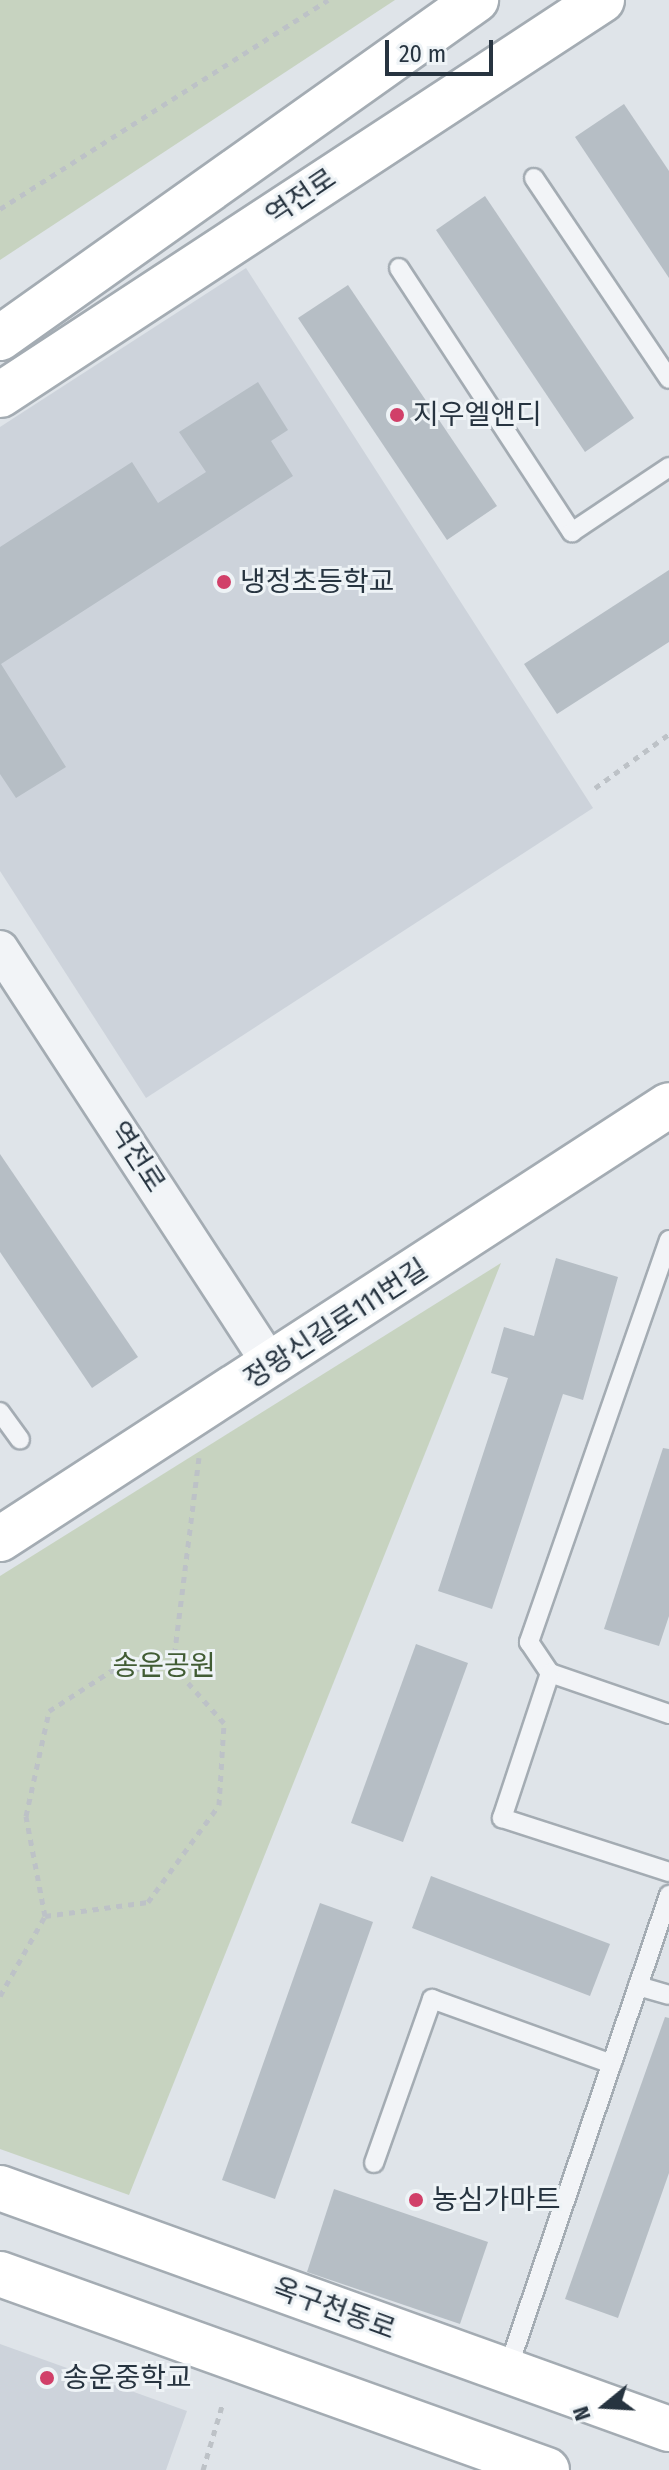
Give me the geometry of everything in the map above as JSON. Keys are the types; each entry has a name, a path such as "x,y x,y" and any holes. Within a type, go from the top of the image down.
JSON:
{"street":[{"name":"역전로","path":"0,338 476,0"},
{"name":"역전로","path":"0,395 602,0"},
{"name":"역전로","path":"0,949 272,1366"},
{"name":"정왕신길로111번길","path":"0,1539 272,1366 669,1105"},
{"name":"옥구천동로","path":"0,2188 669,2429"},
{"path":"0,2274 526,2466"}],"lane":[{"path":"534,178 669,379"},
{"path":"399,268 572,532 669,467"},
{"path":"669,1240 529,1642 550,1673 669,1714"},
{"path":"0,1412 20,1440"},
{"path":"550,1673 502,1818 669,1872"},
{"path":"507,2371 669,1895"},
{"path":"638,1986 669,1995"},
{"path":"374,2163 432,1999 612,2064"}],"path":[{"path":"0,209 328,0"},
{"path":"595,788 669,734"},
{"path":"45,1916 148,1902 219,1805 224,1723 173,1666 201,1470 191,1418"},
{"path":"0,1996 45,1916 26,1816 49,1711 111,1671 173,1666"},
{"path":"203,2470 222,2406"}],"shaded area":[{"name":"냉정초등학교","path":"246,268 593,808 146,1098 0,871 0,427"},
{"name":"송운중학교","path":"0,2344 187,2411 166,2470 0,2470"}],"green space":[{"path":"0,0 395,0 0,260"},
{"name":"송운공원","path":"501,1263 129,2195 0,2149 0,1576"}],"building":[{"path":"624,104 669,171 669,278 575,137"},
{"path":"485,196 634,418 585,452 436,230"},
{"path":"348,285 497,506 447,540 298,318"},
{"name":"냉정초등학교","path":"258,382 288,430 271,441 293,476 1,664 66,767 16,798 0,774 0,547 132,462 158,503 206,472 179,432"},
{"path":"669,570 669,642 557,714 524,664"},
{"path":"0,1154 138,1357 92,1388 0,1252"},
{"path":"556,1258 618,1277 583,1400 563,1394 492,1609 438,1591 508,1378 491,1373 504,1327 534,1336"},
{"path":"663,1448 669,1449 669,1616 659,1646 604,1629"},
{"path":"416,1644 468,1663 403,1842 351,1823"},
{"path":"431,1876 610,1944 590,1996 412,1928"},
{"path":"320,1903 373,1922 275,2199 222,2180"},
{"path":"665,2017 669,2018 669,2173 618,2318 565,2299"},
{"path":"334,2189 488,2242 460,2324 307,2272"}],"place":[{"name":"지우엘앤디","path":"397,415"},
{"name":"냉정초등학교","path":"224,582"},
{"name":"농심가마트","path":"416,2200"},
{"name":"송운중학교","path":"47,2378"}]}
